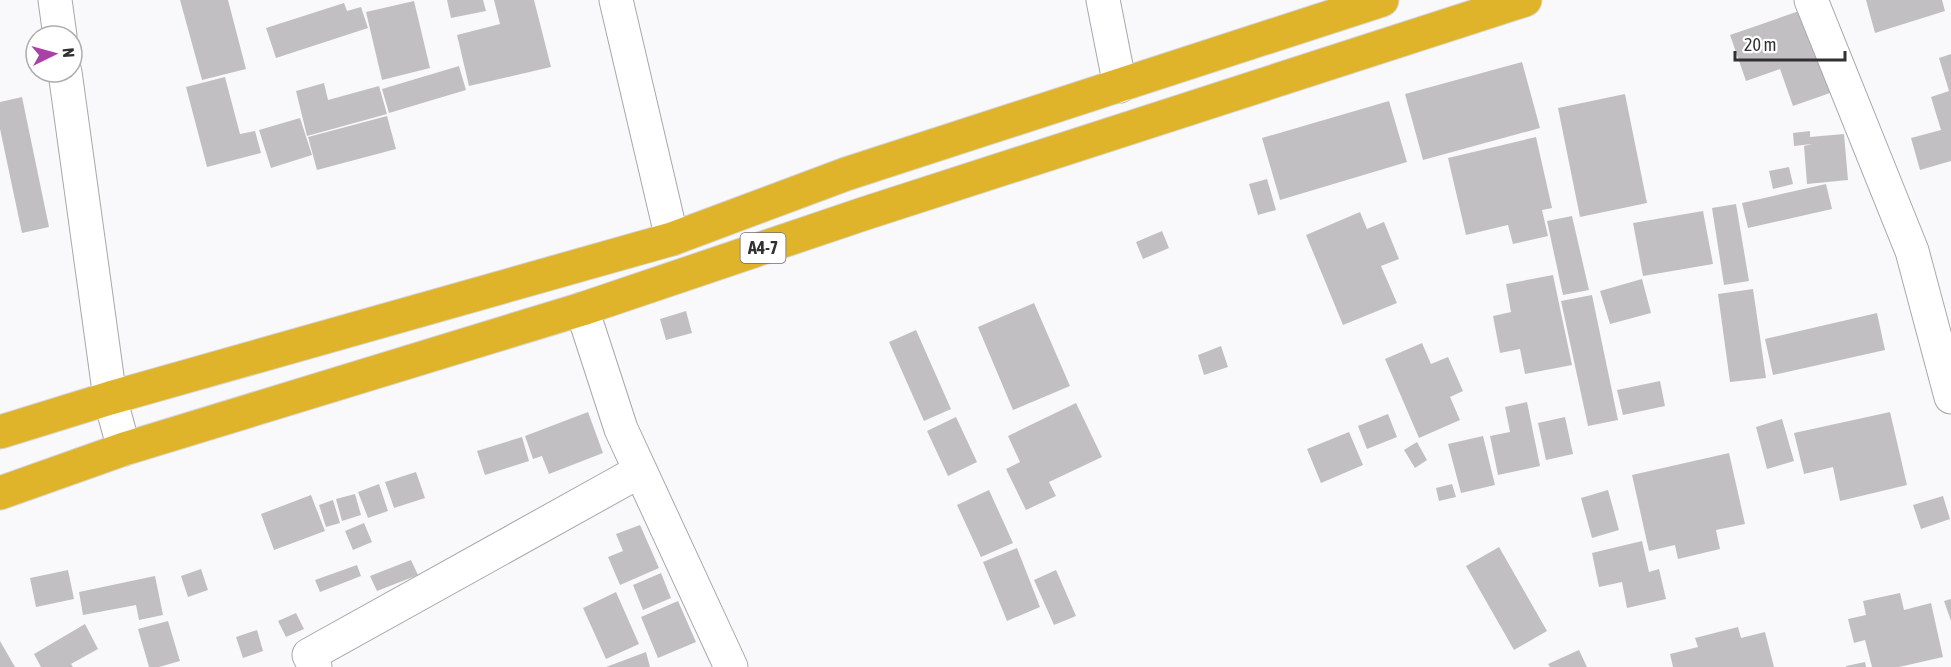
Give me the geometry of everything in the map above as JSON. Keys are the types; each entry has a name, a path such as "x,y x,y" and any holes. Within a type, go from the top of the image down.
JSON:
{"highway":[{"name":"A4-7","path":"0,432 110,398 672,238 846,174 1382,0"},
{"name":"A4-7","path":"0,493 124,449 582,309 863,214 1526,0"}],"street":[{"path":"55,0 58,24"},
{"path":"616,0 672,238"},
{"path":"1103,0 1120,86"},
{"path":"1811,0 1912,251 1951,397"},
{"path":"67,84 110,398 124,449"},
{"path":"582,309 621,429 731,667"},
{"path":"315,667 309,655 640,471"}],"building":[{"path":"180,0 228,0 246,69 202,80"},
{"path":"447,0 483,0 486,11 451,18"},
{"path":"494,0 534,0 551,67 469,86 457,35 500,24"},
{"path":"1866,0 1942,0 1945,11 1875,33"},
{"path":"414,1 430,68 382,80 366,12"},
{"path":"344,3 347,11 361,7 368,28 276,58 266,28"},
{"path":"1802,10 1830,93 1793,106 1780,69 1746,81 1730,35"},
{"path":"1951,54 1951,161 1920,170 1911,138 1941,130 1931,97 1949,91 1939,58"},
{"path":"1522,62 1540,128 1423,160 1405,94"},
{"path":"459,66 466,90 389,113 382,89"},
{"path":"225,77 240,134 255,131 261,153 207,167 186,87"},
{"path":"324,83 328,100 379,86 387,114 307,136 296,91"},
{"path":"1625,94 1647,203 1580,217 1558,108"},
{"path":"22,97 49,227 22,233 0,129 0,102"},
{"path":"1389,101 1407,162 1280,200 1262,138"},
{"path":"387,116 396,149 317,170 308,137"},
{"path":"300,118 312,155 271,168 259,130"},
{"path":"1810,131 1810,137 1844,134 1848,180 1807,184 1804,146 1812,144 1794,146 1793,133"},
{"path":"1536,137 1552,208 1542,210 1548,236 1513,244 1508,225 1466,235 1448,158"},
{"path":"1789,167 1793,184 1773,189 1769,171"},
{"path":"1267,179 1276,210 1258,215 1249,184"},
{"path":"1826,184 1832,209 1748,228 1742,203"},
{"path":"1736,204 1749,281 1724,285 1712,208"},
{"path":"1703,211 1713,264 1643,276 1633,223"},
{"path":"1360,212 1367,229 1384,222 1399,259 1381,266 1397,303 1343,325 1306,235"},
{"path":"1572,216 1589,290 1563,295 1547,221"},
{"path":"1162,231 1169,248 1143,259 1136,242"},
{"path":"1553,275 1572,365 1525,374 1520,349 1500,353 1493,316 1511,312 1506,284"},
{"path":"1642,279 1651,313 1610,324 1600,291"},
{"path":"1753,289 1766,378 1730,382 1718,294"},
{"path":"1592,295 1618,420 1588,426 1561,301"},
{"path":"1034,303 1070,386 1013,410 978,327"},
{"path":"686,311 692,333 666,340 660,319"},
{"path":"1877,313 1885,350 1773,375 1765,339"},
{"path":"916,330 951,409 924,421 889,342"},
{"path":"1422,343 1431,364 1448,357 1463,391 1450,397 1460,420 1419,438 1385,359"},
{"path":"1221,346 1228,367 1204,375 1198,355"},
{"path":"1660,381 1665,406 1623,415 1617,390"},
{"path":"1527,402 1540,466 1498,475 1490,436 1510,432 1505,407"},
{"path":"1076,403 1102,457 1049,482 1056,496 1026,510 1006,469 1020,462 1008,436"},
{"path":"588,412 603,453 549,474 542,456 533,459 525,436"},
{"path":"1890,412 1907,485 1840,501 1833,467 1804,474 1794,433"},
{"path":"1388,414 1397,437 1367,449 1358,426"},
{"path":"956,417 977,462 948,476 927,431"},
{"path":"1565,417 1573,454 1546,460 1538,423"},
{"path":"1782,419 1794,461 1767,469 1756,427"},
{"path":"1349,432 1363,465 1321,483 1307,449"},
{"path":"1483,436 1495,485 1461,493 1448,444"},
{"path":"522,437 529,461 485,475 477,451"},
{"path":"1417,442 1427,460 1415,468 1404,450"},
{"path":"1729,453 1745,524 1716,530 1720,549 1678,559 1675,545 1649,551 1632,475"},
{"path":"416,472 425,498 394,508 385,482"},
{"path":"379,484 388,511 368,518 358,492"},
{"path":"1452,484 1456,497 1439,501 1436,488"},
{"path":"989,490 1013,543 981,557 957,505"},
{"path":"1608,490 1619,530 1592,538 1581,498"},
{"path":"355,494 361,515 342,521 336,499"},
{"path":"311,495 325,531 274,550 261,514"},
{"path":"1943,496 1950,519 1921,529 1913,505"},
{"path":"333,500 340,523 326,527 319,505"},
{"path":"364,523 372,542 353,550 345,531"},
{"path":"640,525 659,568 620,585 608,557 623,551 616,534"},
{"path":"1642,541 1649,572 1659,569 1666,599 1627,608 1622,582 1599,587 1592,553"},
{"path":"1499,547 1547,631 1514,650 1466,566"},
{"path":"1017,548 1040,607 1007,621 983,562"},
{"path":"411,560 418,575 377,591 370,576"},
{"path":"357,565 361,576 320,592 315,580"},
{"path":"201,569 208,590 188,597 181,576"},
{"path":"68,570 74,599 36,607 30,578"},
{"path":"1056,570 1076,616 1054,625 1034,580"},
{"path":"661,573 671,598 643,610 633,585"},
{"path":"155,576 163,615 139,620 136,605 83,615 79,592"},
{"path":"616,592 639,644 606,659 583,608"},
{"path":"1900,593 1904,610 1931,603 1943,657 1899,667 1872,667 1865,640 1854,643 1848,619 1866,615 1863,601"},
{"path":"1951,599 1951,621 1944,601"},
{"path":"678,601 696,642 658,658 641,617"},
{"path":"296,613 304,629 286,637 278,621"},
{"path":"168,621 180,661 159,667 149,667 138,629"},
{"path":"85,624 98,649 71,664 73,667 41,667 34,654"},
{"path":"1738,627 1741,638 1765,632 1774,667 1673,667 1670,654 1698,647 1695,638"},
{"path":"257,630 263,651 243,658 236,637"},
{"path":"0,641 15,667 0,667"},
{"path":"1579,650 1587,667 1550,667 1548,664"},
{"path":"646,652 650,667 606,667"},
{"path":"1865,662 1866,667 1846,667 1846,666"}]}
